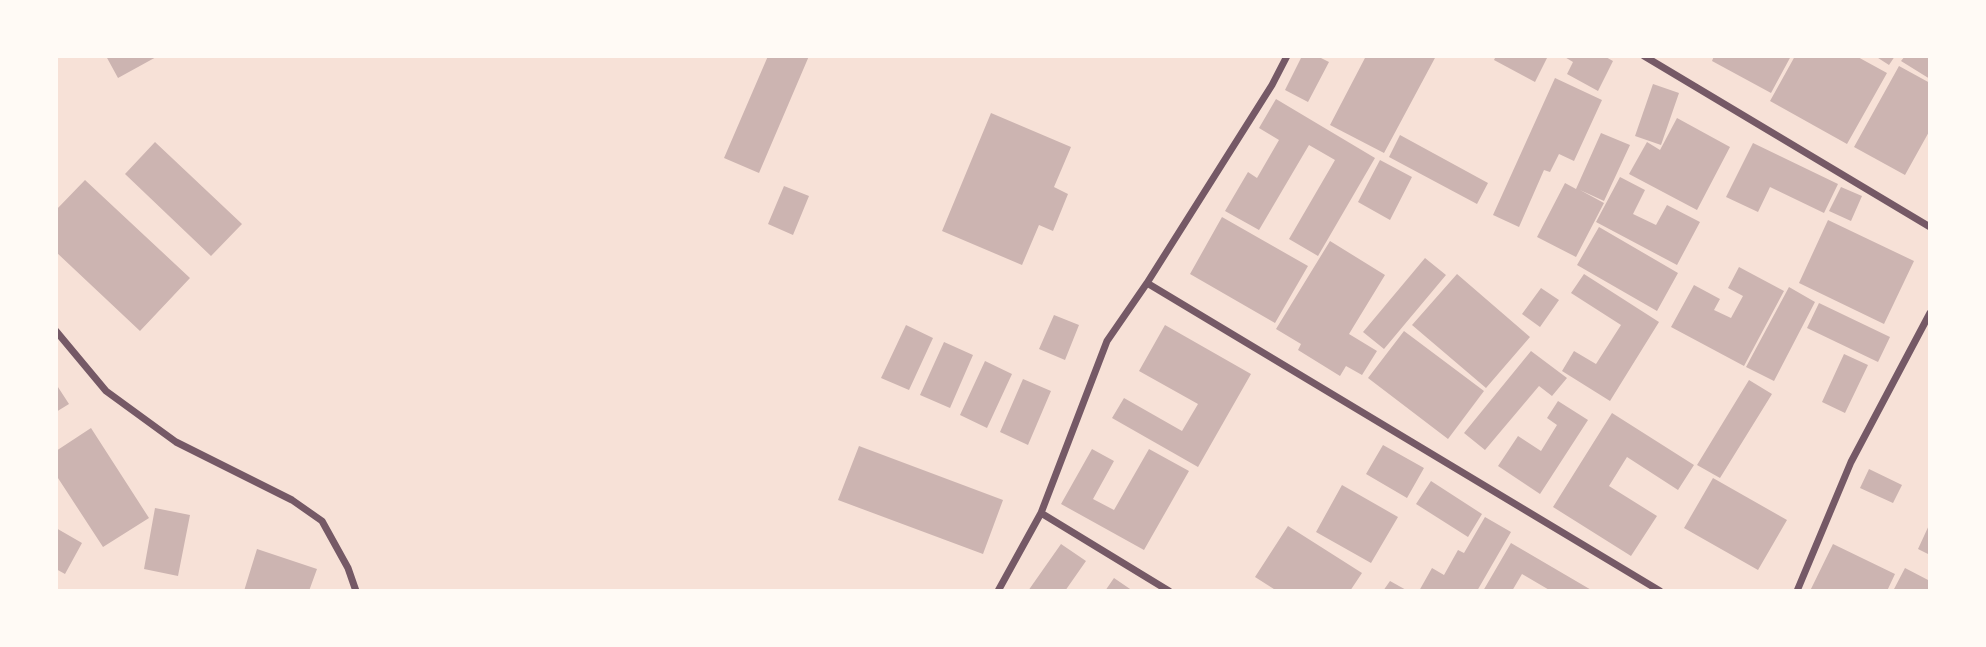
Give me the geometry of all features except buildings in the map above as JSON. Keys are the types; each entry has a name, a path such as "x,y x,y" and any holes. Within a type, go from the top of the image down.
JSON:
{"street":[{"path":"998,591 1041,513 1107,341 1147,283 1272,85 1287,56"},
{"path":"1644,56 1930,227"},
{"path":"1147,283 1660,591"},
{"path":"1797,591 1852,463 1930,313"},
{"path":"56,331 106,391 176,442 292,500 322,521 348,568 356,591"},
{"path":"1041,513 1169,591"}]}
